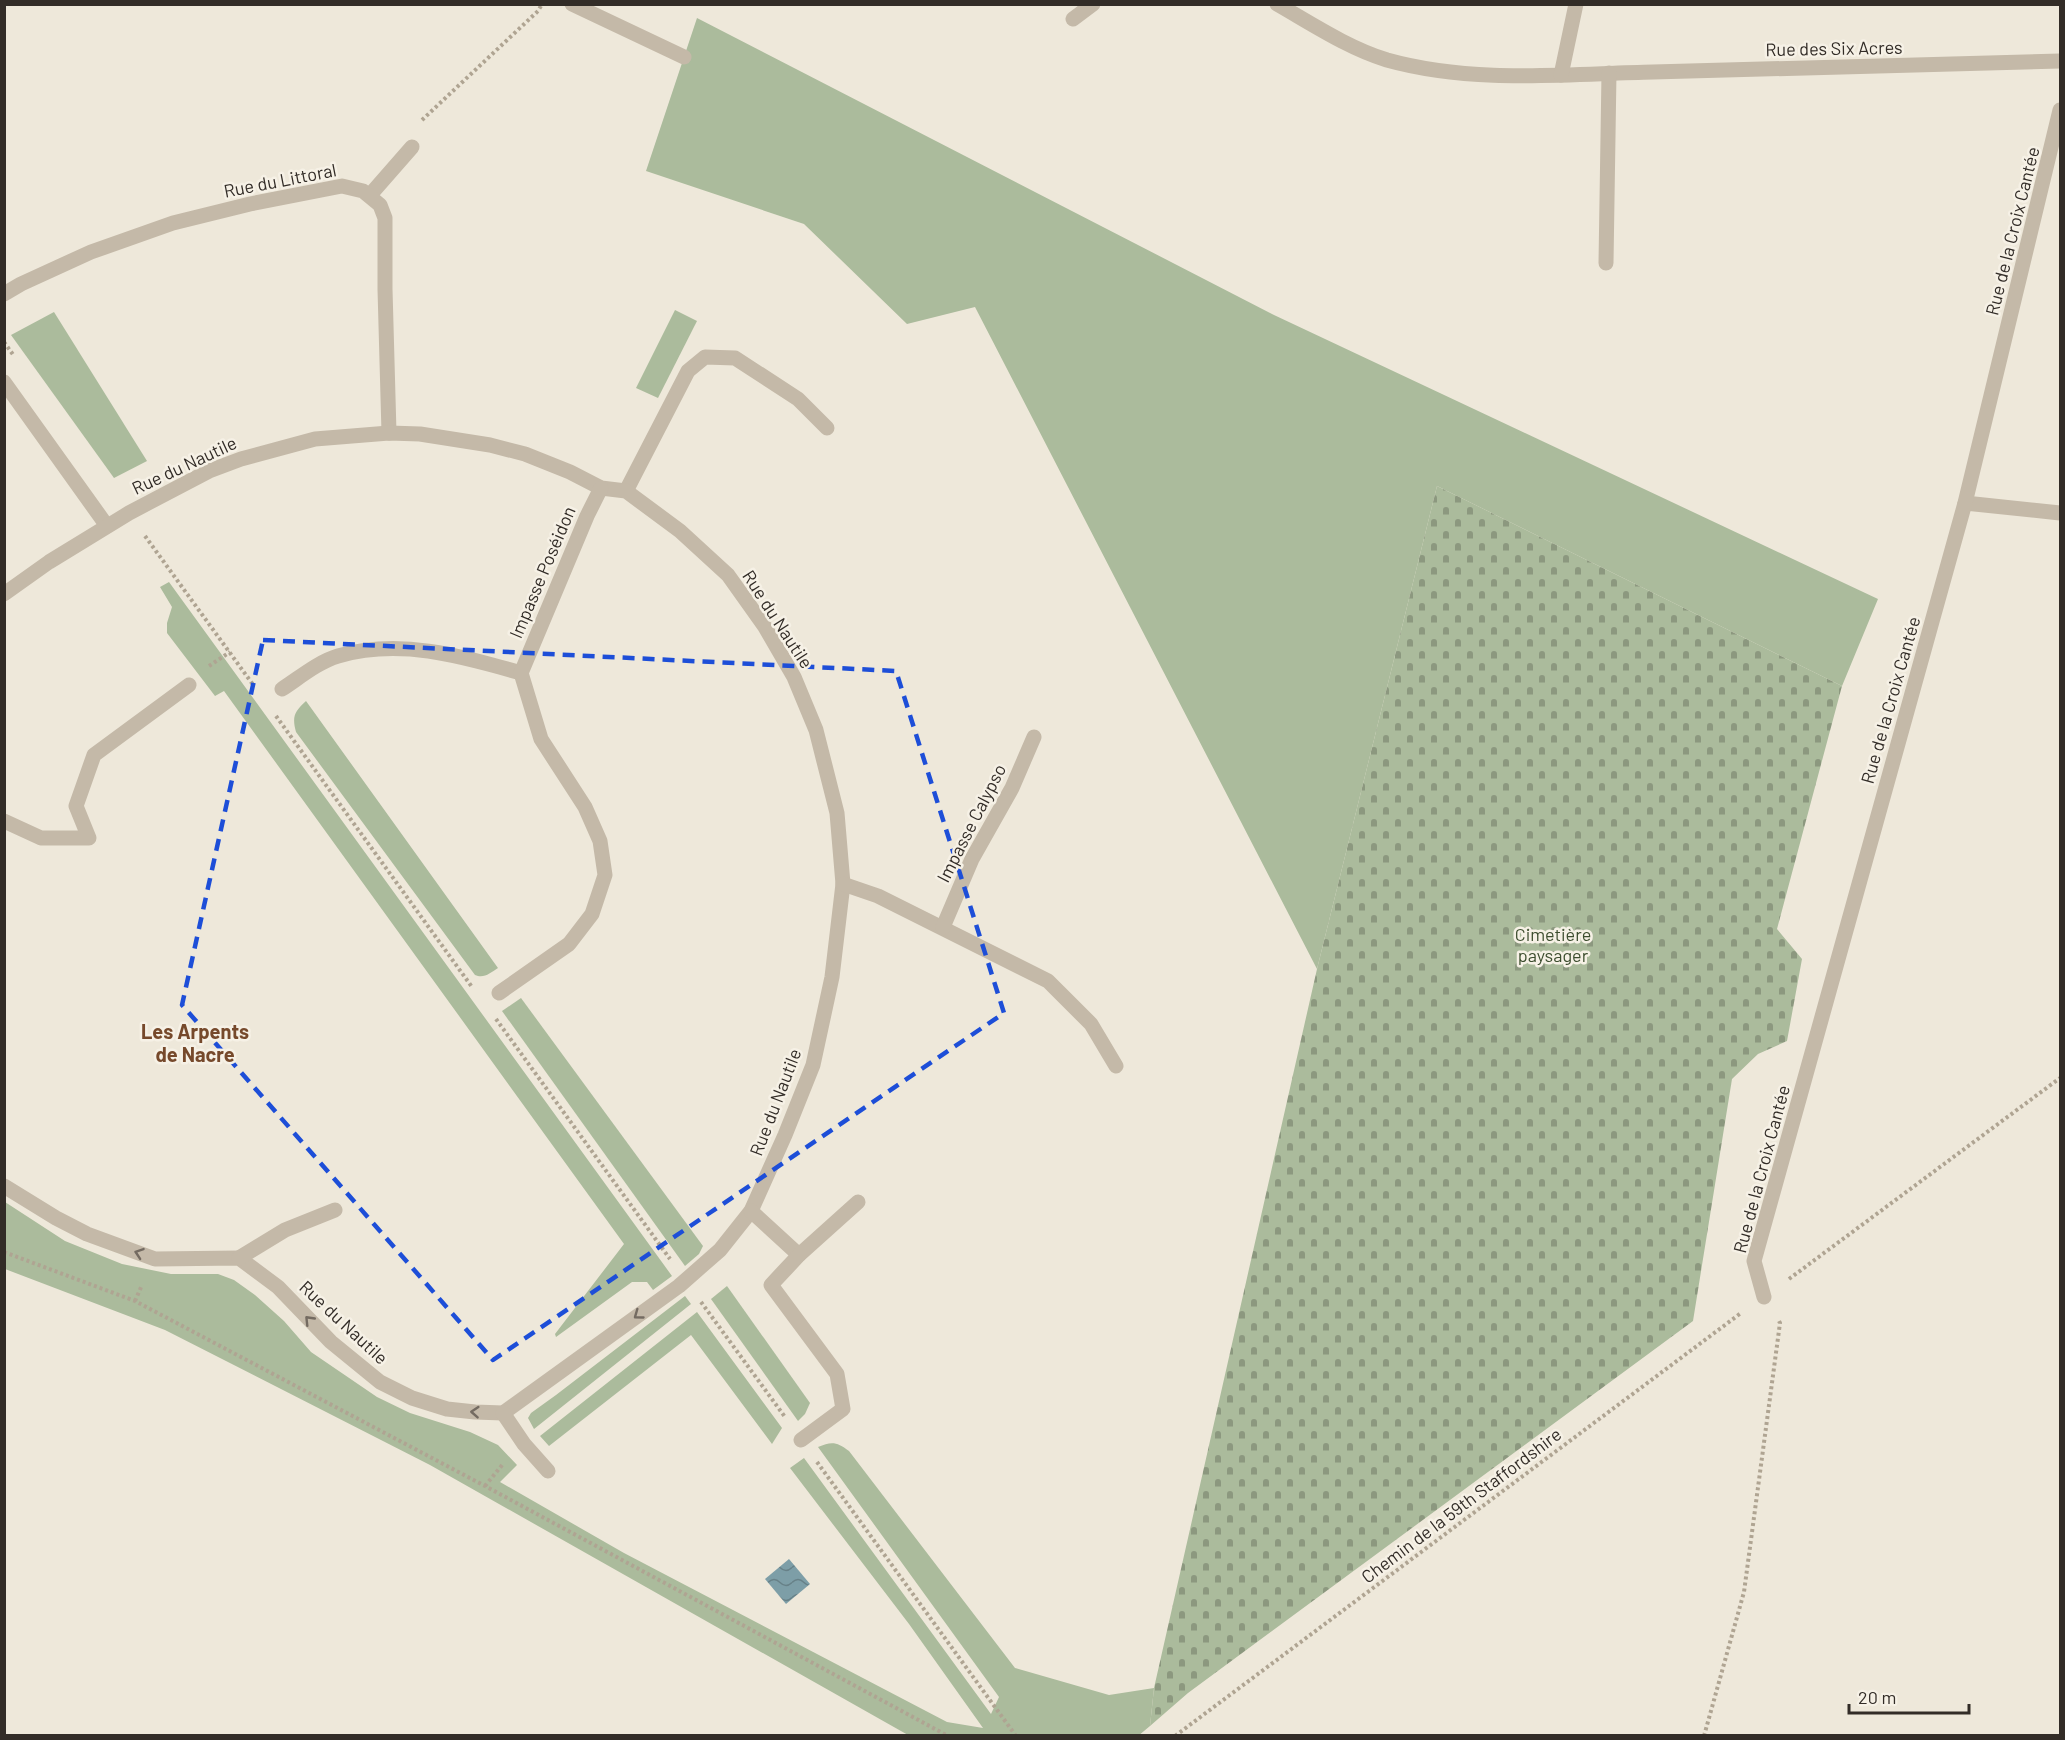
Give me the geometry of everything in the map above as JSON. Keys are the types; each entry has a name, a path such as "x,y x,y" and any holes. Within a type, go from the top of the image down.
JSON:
{"street":[{"path":"572,4 684,57"},
{"path":"1073,19 1094,4"},
{"name":"Rue des Six Acres","path":"1278,4 1341,40 1384,59 1424,69 1465,75 1561,75 2061,62"},
{"path":"1561,75 1576,4"},
{"path":"1606,263 1609,73"},
{"name":"Rue de la Croix Cantée","path":"1764,1297 1754,1261 1965,503 2058,137 2061,110"},
{"path":"389,433 385,289 386,226 380,205 370,195 412,147"},
{"name":"Rue du Littoral","path":"4,294 91,252 173,223 250,204 342,186 370,195"},
{"path":"626,491 688,371 705,357 735,358 798,399 827,428"},
{"path":"4,382 107,526"},
{"name":"Rue du Nautile","path":"4,594 49,562 107,526 199,476 241,459 315,439 389,433 440,437 525,454 570,472 601,488 626,491 680,531 728,575 765,627 794,677 816,730 837,813 843,884 832,977 813,1065 785,1135 751,1211 720,1250 685,1280 503,1413 447,1409 412,1398 380,1382 331,1342 278,1287 238,1258"},
{"name":"Impasse Poséidon","path":"521,673 601,488"},
{"path":"1965,503 2061,513"},
{"path":"282,689 337,656 381,649 418,648 454,654 521,673 541,739 585,807 600,841 605,875 592,914 569,944 499,993"},
{"path":"4,821 41,838 89,838 76,806 94,755 189,685"},
{"name":"Impasse Calypso","path":"943,927 972,859 1012,788 1034,737"},
{"path":"843,884 878,896 1048,981 1091,1023 1116,1066"},
{"path":"4,1186 87,1234 155,1259 238,1258 285,1230 336,1210"},
{"path":"806,1446 843,1409 837,1374 771,1285 858,1202"},
{"path":"751,1211 799,1256"},
{"path":"503,1413 524,1444 548,1471"}],"path":[{"path":"420,122 538,11 542,4"},
{"path":"143,533 259,693"},
{"path":"272,711 477,994"},
{"path":"491,1012 675,1266"},
{"name":"Chemin de la 59th Staffordshire","path":"1175,1736 2061,1078"},
{"path":"4,1252 135,1301 485,1486 948,1736"},
{"path":"696,1294 785,1418"},
{"path":"1704,1736 1744,1592 1780,1323 1764,1297"},
{"path":"806,1446 1016,1736"},
{"path":"485,1486 505,1462"}],"highlighted area":[{"path":"263,640 896,671 1004,1013 493,1360 182,1005"}],"green space":[{"path":"697,18 1274,315 1878,599 1842,686 1437,486 1317,969 975,307 907,324 804,224 646,171"},
{"path":"675,310 697,321 658,398 636,388"},
{"path":"54,312 147,461 114,478 11,335"},
{"name":"Cimetière paysager","path":"1437,486 1842,686 1777,929 1802,959 1787,1041 1758,1054 1732,1079 1693,1321 1188,1693 1150,1726 1154,1688 1317,969"},
{"path":"169,582 672,1276 653,1290 647,1282 632,1282 556,1337 555,1334 624,1244 224,691 215,696 167,633 167,623 172,607 160,587"},
{"path":"306,701 498,968 484,976 475,975 296,732 295,715"},
{"path":"521,998 703,1246 699,1254 685,1266 502,1011"},
{"path":"5,1202 65,1241 122,1264 171,1274 218,1274 234,1280 284,1321 311,1352 377,1397 410,1413 470,1432 498,1445 517,1465 500,1482 624,1553 947,1722 983,1728 909,1624 790,1468 804,1458 991,1714 999,1697 818,1447 831,1443 841,1446 849,1451 1015,1668 1109,1695 1154,1688 1150,1726 1138,1736 908,1735 430,1465 165,1330 5,1269"},
{"path":"727,1286 810,1403 805,1414 798,1421 711,1299"},
{"path":"685,1296 691,1304 534,1429 528,1418 531,1413"},
{"path":"697,1312 782,1428 772,1444 691,1335 549,1446 540,1436"}],"water":[{"path":"789,1559 810,1584 786,1604 765,1579"}],"district":[{"name":"Les Arpents de Nacre","path":"195,1042"}]}
